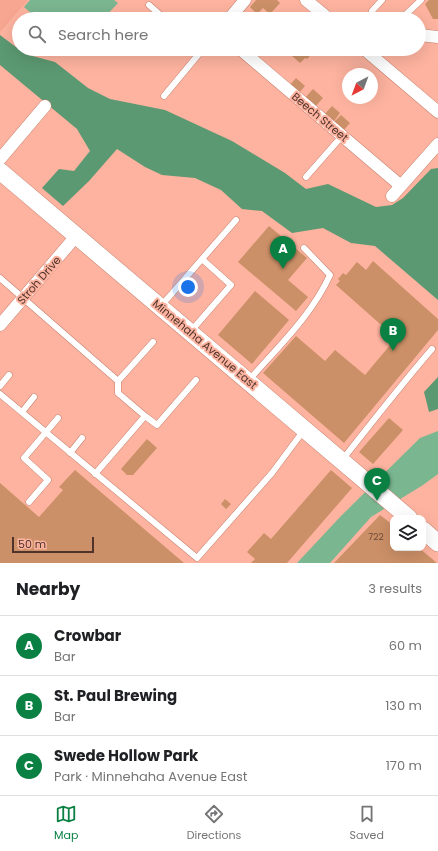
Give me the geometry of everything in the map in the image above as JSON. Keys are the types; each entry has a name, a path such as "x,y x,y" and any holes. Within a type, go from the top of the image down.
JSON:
{"street":[{"path":"235,12 244,0"},
{"path":"306,0 321,12"},
{"path":"426,36 438,37"},
{"name":"Beech Street","path":"248,56 401,186"},
{"path":"372,56 438,112"},
{"path":"0,159 45,106"},
{"path":"392,196 438,144"},
{"name":"Minnehaha Avenue East","path":"0,171 405,515"},
{"name":"Stroh Drive","path":"0,325 77,235"},
{"path":"426,533 438,543"}],"lane":[{"path":"372,12 382,0"},
{"path":"408,12 421,0"},
{"path":"149,5 157,12"},
{"path":"164,96 197,56"},
{"path":"306,177 342,136"},
{"path":"161,307 236,220"},
{"path":"248,381 299,323 323,291 330,275 304,248"},
{"path":"190,332 231,285 202,259"},
{"path":"0,278 118,381"},
{"path":"153,342 118,381 118,393 156,425 196,380"},
{"path":"348,466 404,380 432,349"},
{"path":"0,386 9,375"},
{"path":"0,394 197,560 272,473 305,429"},
{"path":"22,412 34,397"},
{"path":"95,474 145,416"},
{"path":"29,502 48,480 24,458 58,418"},
{"path":"70,453 82,438"}],"shaded area":[{"path":"0,0 28,0 18,12 12,12 12,18 0,32"}],"green space":[{"path":"30,0 114,0 118,3 110,12 30,12 24,7"},
{"path":"0,35 12,44 12,56 32,56 55,62 88,88 110,99 165,110 232,141 285,173 306,189 328,184 376,207 392,205 403,198 431,169 438,168 438,300 375,246 351,243 323,228 292,233 262,211 242,209 221,190 195,178 162,175 145,167 117,149 89,181 63,206 42,188 59,169 74,171 90,151 77,129 0,65"},
{"path":"438,377 438,409 429,412 424,392"},
{"path":"438,431 438,474 371,517 330,563 297,563 341,516 420,438"}],"building":[{"path":"256,0 277,0 280,3 272,12 268,12 263,8 259,12 255,12 250,7"},
{"path":"429,0 438,0 438,19 433,19 425,4"},
{"path":"292,56 310,56 307,59 305,58 300,63"},
{"path":"296,78 305,86 298,94 289,86"},
{"path":"313,89 323,98 314,108 304,99"},
{"path":"332,106 340,113 332,124 323,116"},
{"path":"341,115 350,123 342,132 332,124"},
{"path":"269,226 307,258 288,280 308,297 296,311 238,262"},
{"path":"373,261 438,319 438,330 344,443 263,373 296,336 325,361 335,350 365,375 396,338 336,285 340,281 338,279 343,273 346,275 357,262 366,270"},
{"path":"255,291 289,320 252,364 218,335"},
{"path":"389,418 403,430 373,464 359,452"},
{"path":"147,439 157,448 133,475 127,475 121,469"},
{"path":"75,470 184,563 0,563 0,483 39,517 63,490 59,487"},
{"path":"331,470 352,488 287,563 251,563 255,559 247,552 264,533 271,539"},
{"path":"225,499 231,504 226,509 221,504"},
{"path":"380,515 390,523 390,551 423,551 437,563 334,563"}],"place":[{"name":"Crowbar","path":"283,269"},
{"name":"St. Paul Brewing","path":"393,351"},
{"name":"Swede Hollow Park","path":"377,501"}]}
